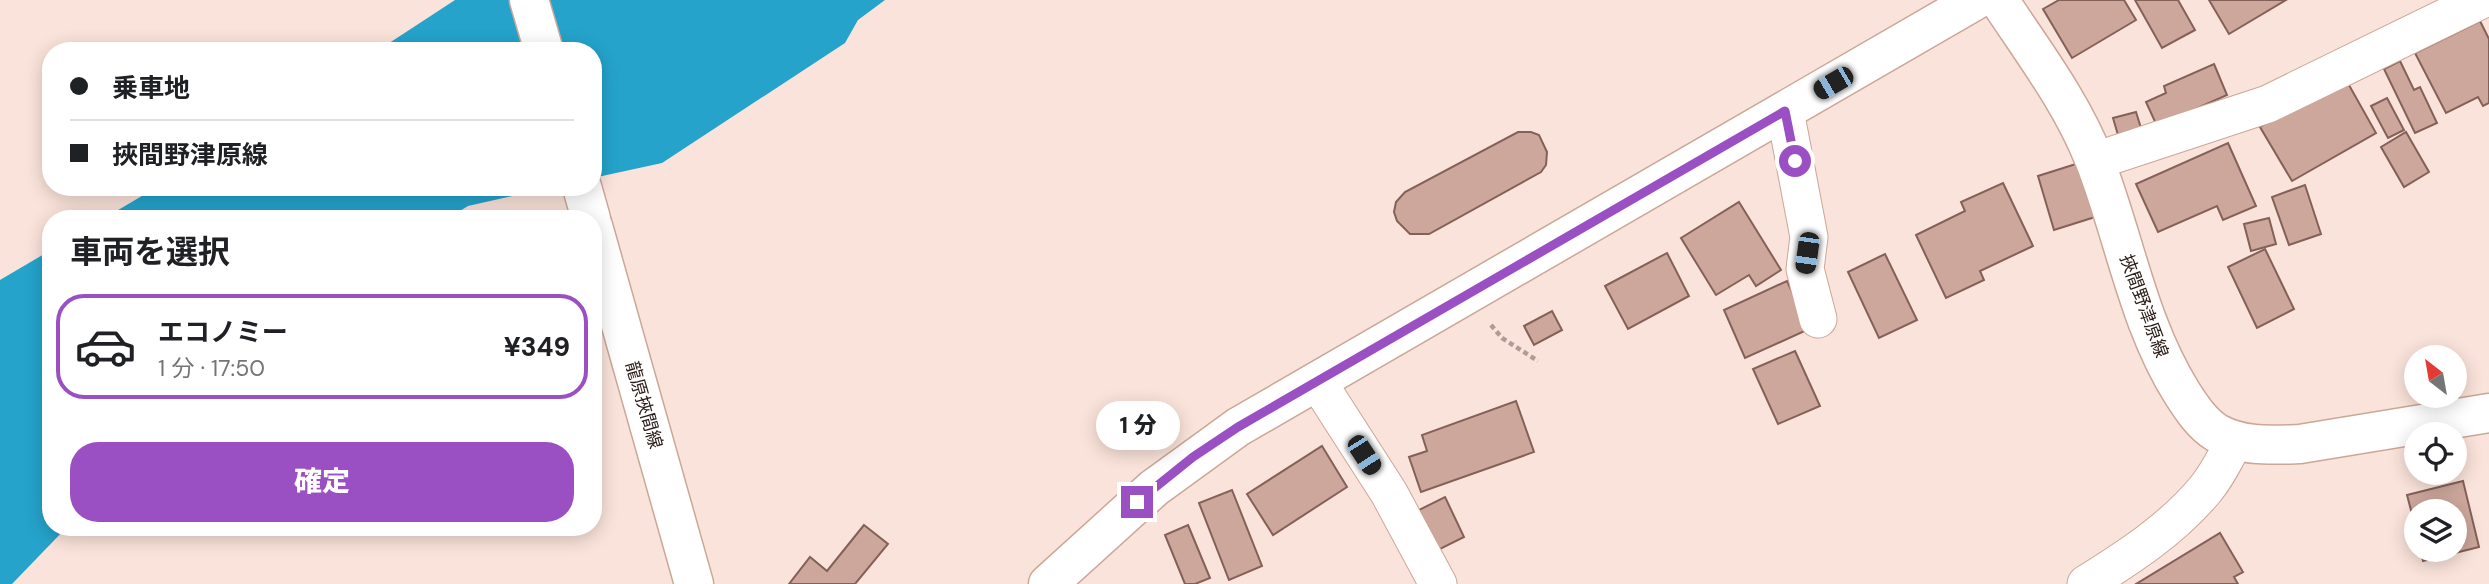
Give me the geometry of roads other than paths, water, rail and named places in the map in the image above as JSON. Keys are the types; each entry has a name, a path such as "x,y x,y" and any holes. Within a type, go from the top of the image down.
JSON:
{"main road":[{"path":"529,0 541,42"},
{"path":"1048,584 1120,516 1193,457 1238,427 1976,0"},
{"name":"挾間野津原線","path":"1999,0 2076,117 2095,161 2139,300 2165,366 2204,423 2217,433 2246,444 2300,444 2489,413"},
{"name":"龍原挾間線","path":"602,258 694,584"}],"street":[{"path":"2095,161 2268,104 2482,0"},
{"path":"1785,111 1809,237 1805,269 1818,319"},
{"path":"1317,381 1389,494 1438,584"},
{"path":"2086,584 2136,553 2163,532 2204,491 2235,440"}],"water":[{"path":"455,0 885,0 858,20 845,43 662,163 602,176 602,42 391,42"},
{"path":"142,196 512,196 468,206 462,210 118,210"},
{"path":"42,255 42,536 58,536 12,584 0,584 0,280"}]}
